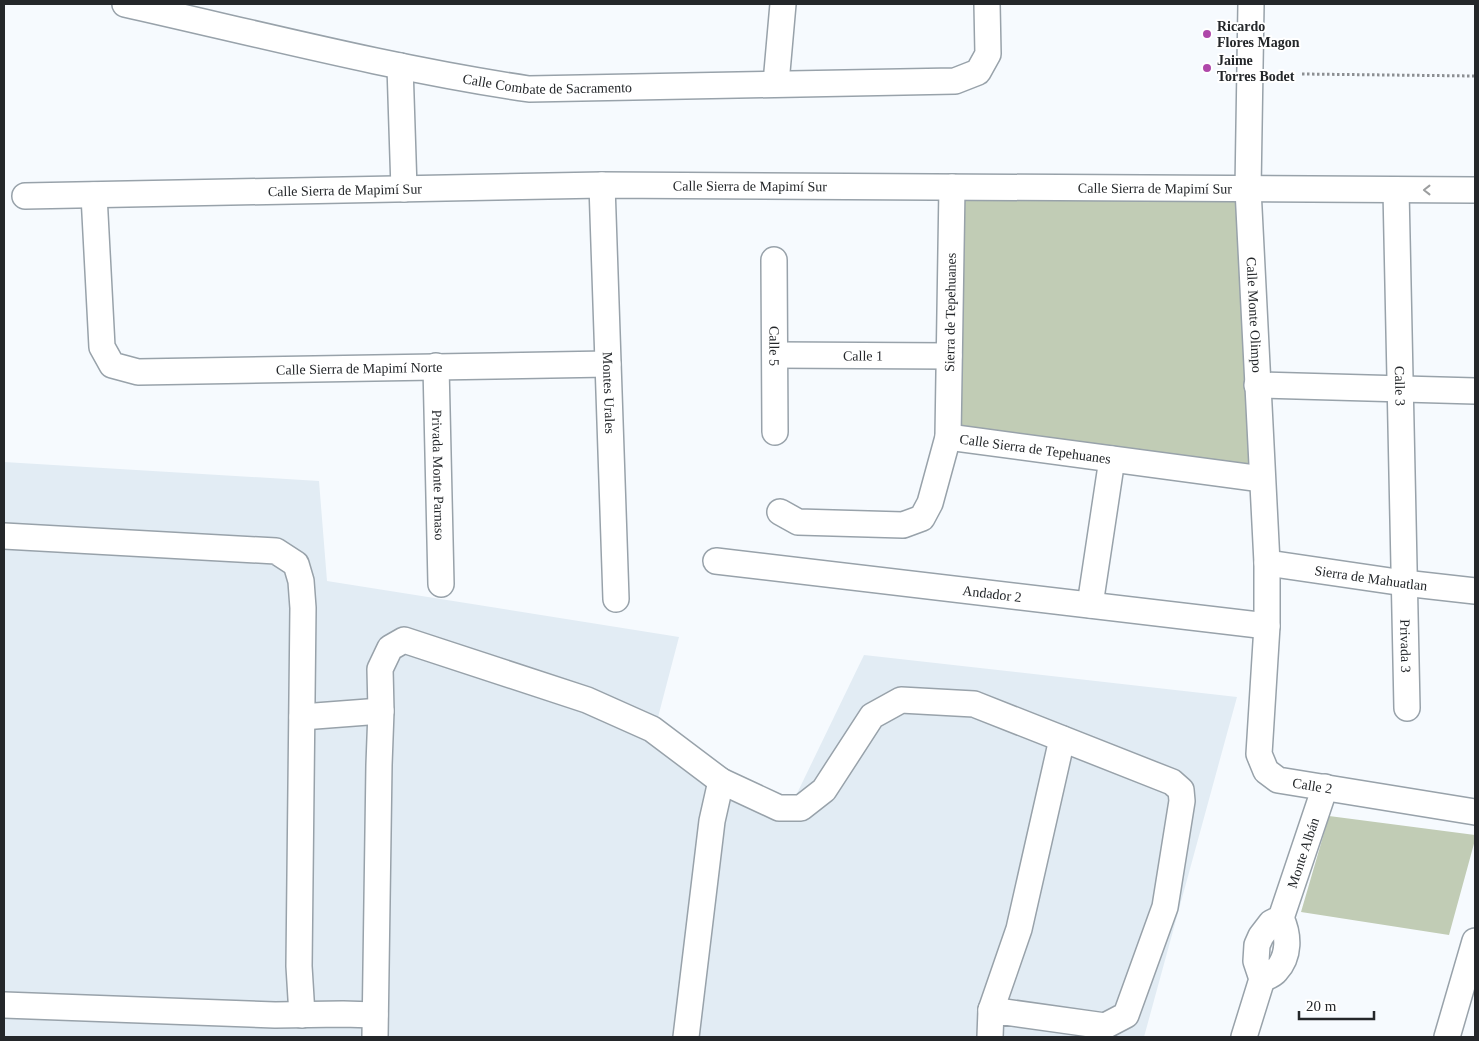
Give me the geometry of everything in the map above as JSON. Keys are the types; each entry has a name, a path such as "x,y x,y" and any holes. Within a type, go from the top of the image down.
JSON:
{"street":[{"name":"Calle Combate de Sacramento","path":"125,4 400,66 528,89 955,81 978,72 988,54 987,4"},
{"path":"776,83 783,4"},
{"name":"Calle Monte Olimpo","path":"1251,4 1248,189 1267,563 1267,626"},
{"path":"400,66 404,188"},
{"name":"Calle Sierra de Mapimí Sur","path":"26,196 602,185 1475,190"},
{"name":"Montes Urales","path":"602,185 616,599"},
{"name":"Sierra de Tepehuanes","path":"948,437 952,187"},
{"name":"Calle 3","path":"1396,190 1404,583"},
{"name":"Calle Sierra de Mapimí Norte","path":"94,195 102,347 112,365 138,372 608,364"},
{"name":"Calle 5","path":"774,260 775,432"},
{"name":"Calle 1","path":"775,355 949,356"},
{"name":"Privada Monte Parnaso","path":"436,366 441,584"},
{"path":"1257,385 1475,391"},
{"name":"Calle Sierra de Tepehuanes","path":"780,512 798,522 903,524 922,518 930,503 948,437 1262,478"},
{"path":"1090,605 1112,459"},
{"path":"4,536 276,552 296,564 301,581 303,608 299,966 302,1015"},
{"name":"Andador 2","path":"716,561 1267,626"},
{"name":"Sierra de Mahuatlan","path":"1267,563 1404,583 1475,591"},
{"name":"Privada 3","path":"1404,583 1407,708"},
{"name":"Calle 2","path":"1267,626 1259,754 1266,771 1278,780 1475,812"},
{"path":"4,1005 302,1015 343,1014 375,1026 378,765 381,711 380,669 390,648 404,640 586,700 652,729 721,781 779,808 801,808 824,790 872,716 901,700 974,704 1172,782 1181,790 1182,801 1166,907 1126,1015 1105,1026 992,1010"},
{"path":"302,717 381,711"},
{"path":"990,1037 992,1010 1019,929 1062,739"},
{"path":"686,1037 712,821 721,781"},
{"name":"Monte Albán","path":"1244,1037 1262,979 1256,961 1257,945 1271,923 1281,918 1324,787"},
{"path":"1447,1037 1455,1009 1448,995 1449,978 1456,961 1474,944"}],"path":[{"path":"1302,74 1475,76"}],"shaded area":[{"path":"4,462 319,481 327,581 679,637 657,721 670,736 789,810 864,655 1237,697 1144,1037 4,1037"}],"green space":[{"path":"952,187 1248,189 1262,479 948,437"},
{"path":"1329,816 1475,835 1449,935 1301,912"}],"place":[{"name":"Ricardo Flores Magon","path":"1207,34"},
{"name":"Jaime Torres Bodet","path":"1207,68"}]}
